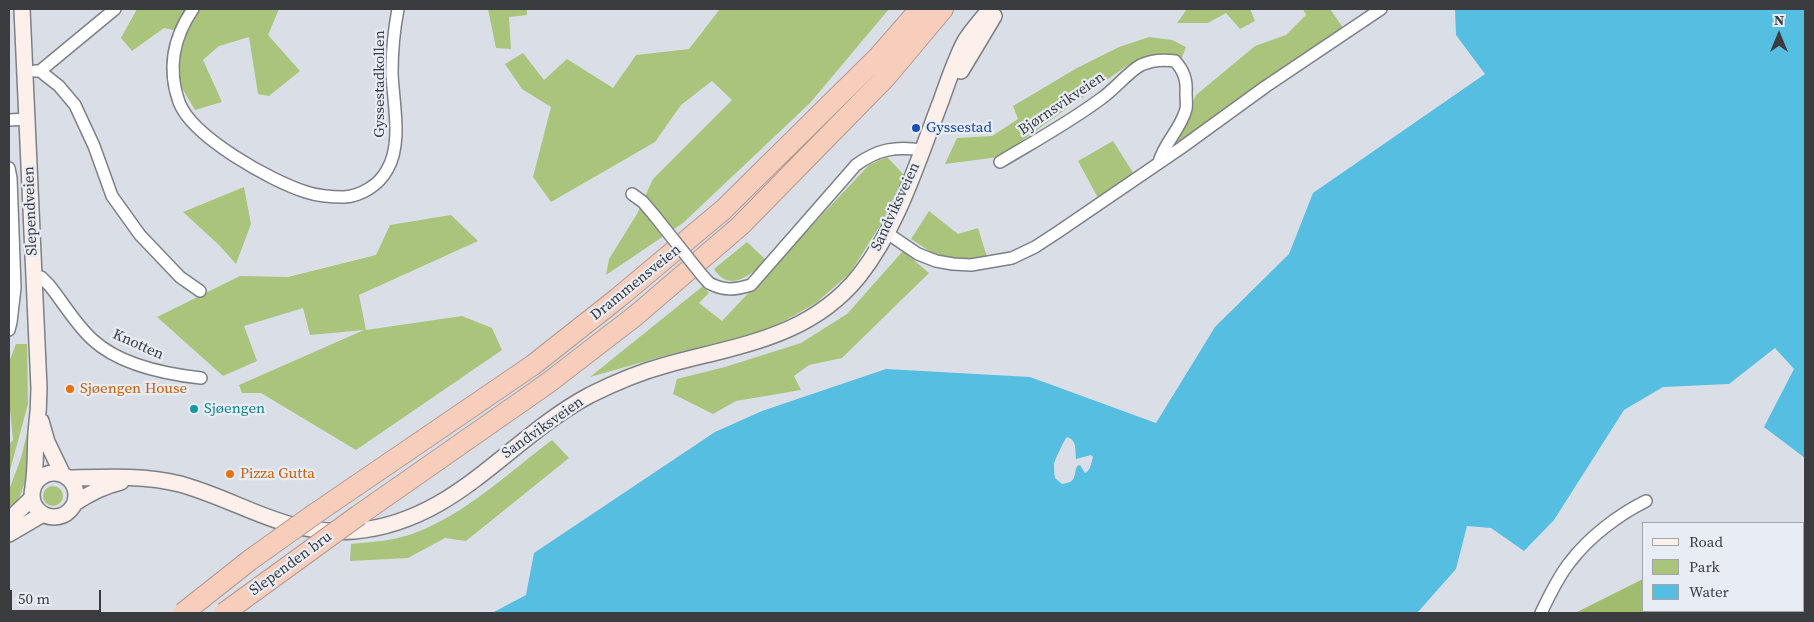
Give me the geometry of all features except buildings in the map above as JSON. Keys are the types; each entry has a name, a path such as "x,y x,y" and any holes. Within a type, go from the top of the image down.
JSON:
{"highway":[{"name":"Drammensveien","path":"316,514 533,365 634,285 723,210 879,56 920,9"},
{"name":"Drammensveien","path":"359,515 548,383 635,316 740,226 886,77 943,9"},
{"name":"Slependen bru","path":"183,613 250,560 316,514"},
{"name":"Slependen bru","path":"224,613 359,515"}],"main road":[{"name":"Slependveien","path":"22,9 33,70 28,119 33,275 40,388 36,432 36,468 32,492"},
{"name":"Sandviksveien","path":"66,475 163,480 182,485 264,517 307,530 354,531 384,526 406,520 429,510 453,496 545,423 595,393 644,371 753,343 805,322 830,305 857,278 887,233 966,40 990,9"},
{"name":"Sandviksveien","path":"937,111 999,9"},
{"name":"Slependveien","path":"39,414 47,442 66,475"},
{"path":"9,520 32,492 38,478 44,474 52,472 66,475 76,488 75,503 70,511 64,515 56,517 43,514 35,507 32,492"},
{"name":"Sandviksveien","path":"75,503 92,492 133,478"},
{"path":"9,534 43,514"}],"street":[{"path":"115,9 33,70 59,86 75,105 94,146 112,196 140,235 180,277 200,291"},
{"name":"Gyssestadkollen","path":"193,9 181,30 171,65 179,104 196,128 231,154 262,173 306,193 345,197 360,194 370,188 387,171 394,156 396,135 392,73 393,42 398,9"},
{"path":"887,233 918,254 936,261 971,265 1012,258 1035,247 1058,232 1381,9"},
{"name":"Bjørnsvikveien","path":"1000,162 1075,117 1104,97 1139,66 1154,60 1165,59 1175,61 1184,72 1186,108 1179,124 1162,152 1159,162"},
{"path":"9,120 28,119"},
{"path":"632,194 643,202 709,283 719,288 734,290 751,285 856,165 869,156 884,150 905,147 922,150"},
{"path":"9,168 15,288 9,330"},
{"name":"Knotten","path":"33,275 41,277 49,285 94,341 117,356 158,371 201,378"},
{"path":"1540,613 1570,562 1596,535 1646,501"}],"green space":[{"path":"137,9 279,9 268,35 300,71 269,96 258,94 249,37 219,46 203,60 222,102 195,110 179,83 180,55 187,33 164,28 132,51 121,38"},
{"path":"488,9 527,9 527,15 509,17 511,49 496,48"},
{"path":"720,9 889,9 810,103 683,223 606,275 609,259 637,214 653,179 732,100 712,81 681,105 655,142 551,202 533,177 551,107 522,89 505,64 523,53 544,80 567,59 613,88 636,55 689,49"},
{"path":"1187,9 1250,9 1255,21 1240,29 1226,13 1208,23 1177,23"},
{"path":"1303,9 1330,9 1344,29 1172,149 1196,95 1255,46 1286,35 1306,15"},
{"path":"1149,37 1172,40 1186,47 1181,60 1158,55 1140,59 1125,67 999,157 945,164 957,138 992,136 1018,119 1013,106 1077,68 1119,47"},
{"path":"1113,141 1134,174 1098,198 1078,161"},
{"path":"887,157 904,175 881,224 850,273 816,303 777,325 743,337 671,354 590,377 703,286 709,293 699,303 722,321 869,165"},
{"path":"244,187 251,224 236,264 219,245 183,212"},
{"path":"929,211 958,234 978,228 988,260 964,263 937,256 911,239"},
{"path":"451,215 478,241 359,295 366,330 462,316 492,328 502,350 356,450 261,393 242,393 239,385 364,330 310,335 303,308 244,326 257,361 223,376 157,317 240,276 288,277 376,255 390,225"},
{"path":"747,242 766,260 748,276 741,279 727,280 720,276 714,269"},
{"path":"903,251 929,273 842,358 809,365 794,376 801,390 736,401 713,414 673,394 677,379 725,367 801,343 847,314"},
{"path":"16,344 27,344 28,404 9,474 9,444 13,440 9,400 9,362"},
{"path":"31,417 30,468 20,496 12,508 9,504 9,490 21,458"},
{"path":"552,440 569,458 466,541 445,538 408,558 350,561 351,544 397,538 431,526 468,505"},
{"path":"53,486 60,489 63,496 60,503 53,506 46,503 43,496 46,489"},
{"path":"1805,528 1805,613 1575,613 1642,580 1642,612 1804,612"}],"water":[{"path":"1455,9 1805,9 1805,458 1764,427 1794,369 1775,348 1729,384 1663,387 1624,410 1554,520 1524,551 1491,528 1467,526 1456,569 1417,613 492,613 526,595 534,553 715,432 762,411 886,369 1030,377 1156,423 1215,327 1289,254 1313,193 1485,74 1456,35","holes":["1067,437 1075,445 1076,459 1091,455 1093,457 1087,472 1085,473 1080,465 1077,466 1072,480 1062,484 1055,478 1054,464"]}],"place":[{"name":"Gyssestad","path":"916,128"},
{"name":"Sjøengen House","path":"70,389"},
{"name":"Sjøengen","path":"194,409"},
{"name":"Pizza Gutta","path":"230,474"}]}
